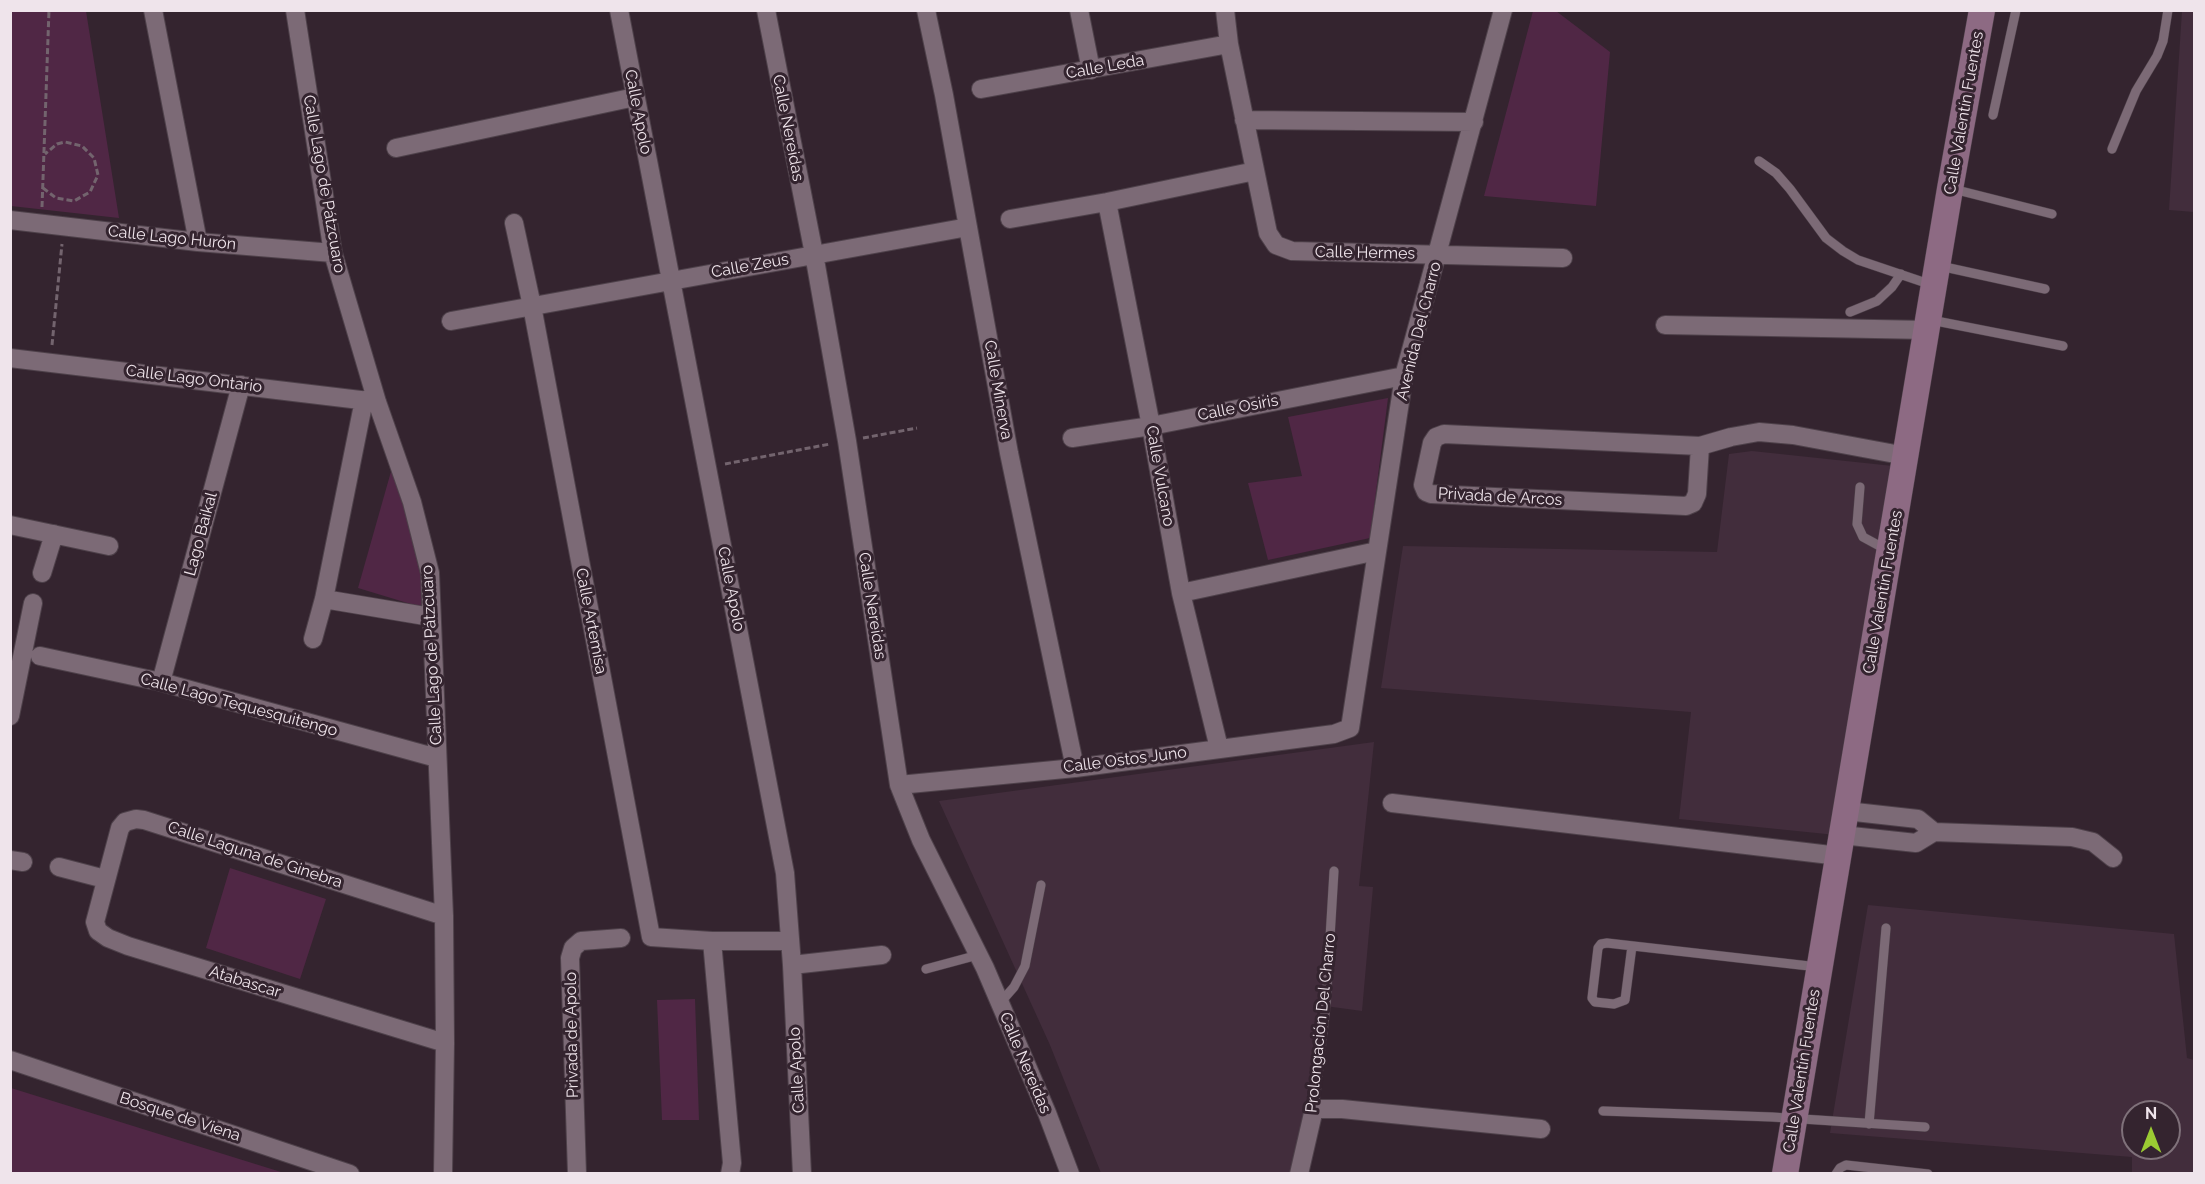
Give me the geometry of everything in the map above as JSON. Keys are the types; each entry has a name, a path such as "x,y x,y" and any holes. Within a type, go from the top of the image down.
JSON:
{"street":[{"path":"153,10 198,242"},
{"name":"Calle Lago de Pátzcuaro","path":"295,10 333,253 370,401 412,502 430,573 444,916 446,1043 443,1173"},
{"name":"Calle Apolo","path":"619,10 785,873 792,964 802,1173"},
{"name":"Calle Nereidas","path":"766,10 814,254 847,441 899,785 921,840 1000,1003 1070,1173"},
{"name":"Calle Minerva","path":"926,10 945,95 1009,453 1075,768"},
{"path":"1078,10 1091,70"},
{"path":"1010,219 1107,202 1255,171 1229,44 1225,10"},
{"name":"Avenida Del Charro","path":"1350,728 1404,376 1503,10"},
{"name":"Calle Valentín Fuentes","path":"1785,1173 1982,10"},
{"name":"Calle Leda","path":"981,89 1229,44"},
{"path":"396,148 635,97"},
{"path":"1245,120 1474,122"},
{"name":"Calle Hermes","path":"1255,171 1268,233 1276,245 1292,251 1563,258"},
{"name":"Calle Vulcano","path":"1107,202 1181,593 1218,748"},
{"name":"Calle Lago Hurón","path":"10,220 198,242 333,253"},
{"name":"Calle Artemisa","path":"514,222 532,306 651,937 712,941"},
{"name":"Calle Zeus","path":"451,321 968,227"},
{"path":"1665,325 1928,325"},
{"name":"Calle Lago Ontario","path":"10,358 370,401"},
{"name":"Calle Osiris","path":"1072,438 1151,426 1404,376"},
{"name":"Lago Baikal","path":"161,682 241,385"},
{"path":"313,639 370,401"},
{"name":"Privada de Arcos","path":"1700,446 1697,494 1693,503 1686,506 1431,494 1426,492 1423,485 1432,443 1436,437 1444,434 1700,446 1759,432 1793,435 1906,456"},
{"path":"10,525 109,546"},
{"path":"42,573 54,534"},
{"path":"1181,593 1377,551"},
{"path":"324,599 431,616"},
{"path":"10,716 25,652 33,603"},
{"name":"Calle Lago Tequesquitengo","path":"25,652 161,682 437,758"},
{"name":"Calle Ostos Juno","path":"899,785 1075,768 1334,734 1350,728"},
{"path":"1392,803 1842,834 1916,843 1934,832 2072,837 2093,842 2113,858"},
{"name":"Calle Laguna de Ginebra","path":"105,879 120,828 125,822 136,819 444,916"},
{"path":"1842,834 1918,819 1934,832"},
{"path":"59,867 105,879"},
{"name":"Atabascar","path":"105,879 95,922 98,931 108,938 446,1043"},
{"name":"Privada de Apolo","path":"577,1173 570,958 573,948 581,941 621,938"},
{"path":"730,1173 732,1163 712,941 790,941"},
{"path":"792,964 882,955"},
{"name":"Bosque de Viena","path":"10,1060 348,1173"},
{"path":"1314,1109 1541,1129"},
{"name":"Prolongación Del Charro","path":"1299,1173 1314,1109"}],"lane":[{"path":"1993,116 2016,10"},
{"path":"2112,149 2136,91 2157,56 2163,41 2168,10"},
{"path":"1759,160 1776,173 1790,189 1826,238 1858,260 1901,274 2045,289"},
{"path":"1950,189 2052,214"},
{"path":"1850,312 1877,301 1892,287 1901,274"},
{"path":"1928,325 2063,346"},
{"path":"1860,487 1857,524 1860,531 1863,537 1890,551"},
{"name":"Prolongación Del Charro","path":"1314,1109 1326,1004 1334,871"},
{"path":"1000,1003 1014,987 1025,966 1041,885"},
{"path":"1869,1124 1886,927"},
{"path":"1632,946 1625,1000 1614,1004 1595,1002 1592,999 1598,948 1601,944 1607,943 1819,968"},
{"path":"926,969 978,955"},
{"path":"1603,1111 1925,1127"},
{"path":"1836,1173 1840,1167 1846,1165 1928,1173"}],"path":[{"path":"41,224 49,10"},
{"path":"42,186 56,198 74,201 90,192 98,175 94,158 82,146 65,142 57,144 43,155"},
{"path":"50,362 64,227"},
{"path":"707,467 918,428"}],"shaded area":[{"path":"11,10 86,11 119,218 11,206"},
{"path":"1533,11 1556,11 1610,52 1596,206 1484,196"},
{"path":"2182,11 2194,11 2194,212 2169,210"},
{"path":"1388,398 1370,538 1268,560 1248,483 1302,476 1288,417"},
{"path":"1752,451 1893,466 1836,835 1679,819 1691,712 1381,688 1403,546 1717,552 1729,454"},
{"path":"392,468 423,560 424,608 358,588"},
{"path":"1374,742 1359,886 1373,887 1362,1011 1318,1005 1308,1134 1297,1173 1101,1173 1050,1045 939,801"},
{"path":"230,868 326,899 300,979 206,948"},
{"path":"1868,905 2174,934 2187,1058 2194,1060 2194,1173 2132,1173 2132,1160 2181,1160 2181,1100 2121,1100 2121,1156 1830,1133"},
{"path":"695,999 699,1120 662,1120 657,1000"},
{"path":"11,1088 281,1172 11,1173"}]}
